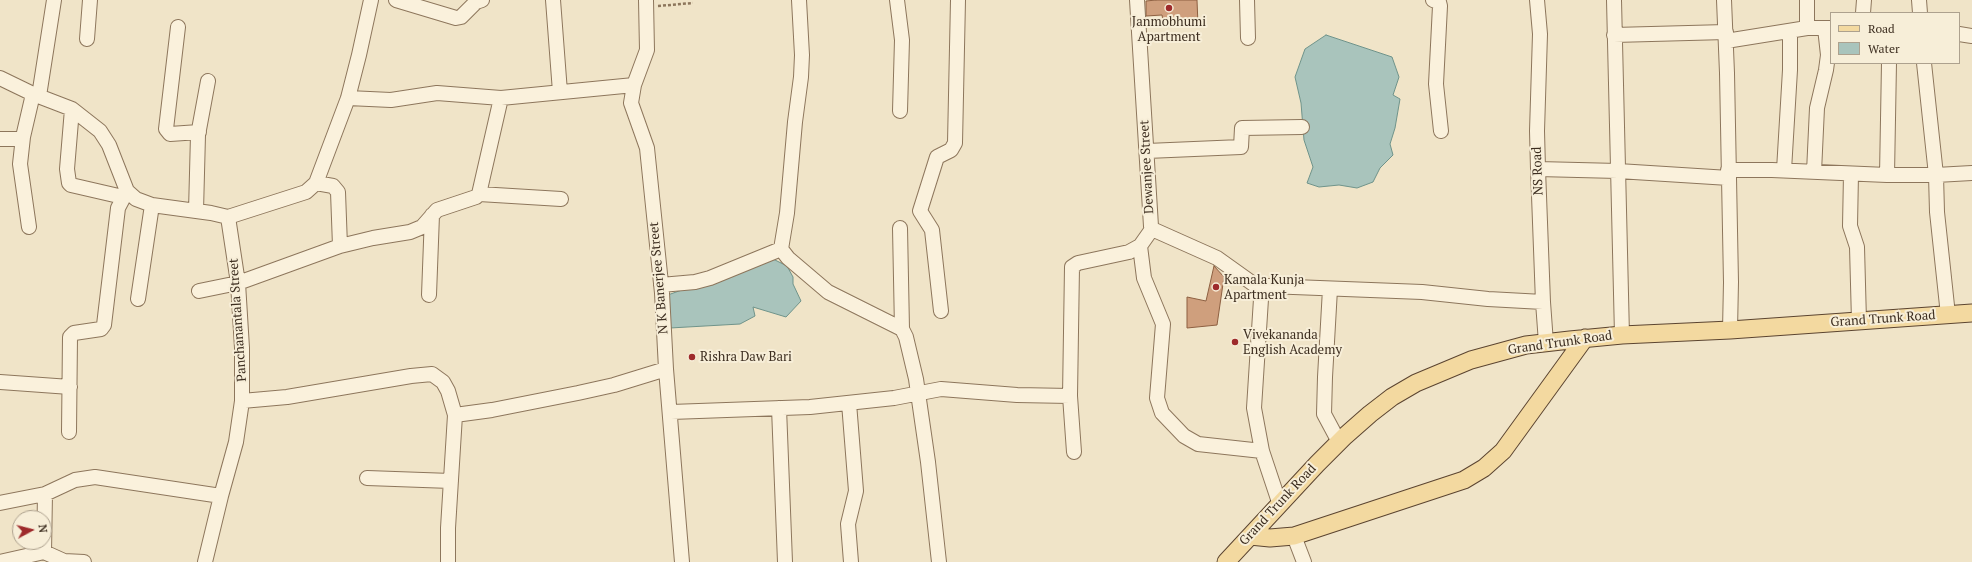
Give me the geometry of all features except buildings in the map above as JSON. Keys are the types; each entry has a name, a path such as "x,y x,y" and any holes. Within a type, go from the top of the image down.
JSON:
{"main road":[{"name":"Grand Trunk Road","path":"1226,562 1339,442 1392,397 1416,383 1471,360 1518,347 1585,338 1730,330 1972,313"},
{"path":"1250,536 1270,538 1294,536 1464,480 1484,468 1503,451 1585,338"}],"street":[{"path":"29,228 20,164 23,137 36,95 54,0"},
{"path":"87,39 90,0"},
{"path":"72,109 67,169 69,183 71,185 125,194 152,205 228,217 306,192 316,183 348,98 360,55 371,0"},
{"path":"396,0 456,18 461,17 476,2 482,0"},
{"path":"553,0 560,92"},
{"path":"799,0 801,77 795,122 787,213 781,249 788,258 828,292 902,329"},
{"path":"897,0 902,40 900,111"},
{"path":"941,311 932,230 921,214 920,207 937,157 951,150 955,143 958,0"},
{"name":"Dewanjee Street","path":"1137,0 1150,222 1152,229 1217,258 1259,288"},
{"path":"1247,0 1248,38"},
{"path":"1433,0 1439,2 1440,6 1436,84 1441,131"},
{"name":"NS Road","path":"1537,0 1540,34 1537,131 1543,302 1546,343"},
{"path":"1614,0 1622,335"},
{"path":"1724,0 1731,282 1730,330"},
{"path":"1807,0 1807,28"},
{"path":"1863,12 1864,0"},
{"path":"1919,0 1920,12"},
{"name":"N K Banerjee Street","path":"647,3 647,50 634,85 630,103 647,148 661,285 666,369 671,412 682,562"},
{"path":"178,27 166,129 170,134 199,132"},
{"path":"1614,35 1726,37 1807,28 1828,28 1828,55 1826,70 1817,108 1814,172"},
{"path":"1784,170 1790,70 1790,31"},
{"path":"1960,34 1972,36"},
{"path":"1887,175 1889,64"},
{"path":"1924,64 1936,175 1937,212 1948,315"},
{"path":"0,78 36,95 72,109 100,131 105,138 125,194 118,206 116,216 104,325 101,329 72,335 69,432"},
{"path":"196,211 199,132 208,81"},
{"path":"348,98 391,100 437,93 500,98 634,85"},
{"path":"199,291 238,283 340,246 373,238 410,232 422,227 439,209 474,198 479,194 500,98"},
{"path":"1147,151 1241,147 1242,128 1302,127"},
{"path":"0,139 20,139 23,137"},
{"path":"1538,169 1729,174 1784,170 1887,175 1972,173"},
{"path":"1851,174 1850,220 1857,248 1859,321"},
{"path":"316,183 333,186 338,192 340,246"},
{"path":"479,194 561,199"},
{"path":"138,299 152,205"},
{"path":"428,295 432,215"},
{"name":"Panchanantala Street","path":"205,562 220,496 236,442 242,401 242,348 238,283 228,217"},
{"path":"900,228 902,329 906,337 918,393 928,462 939,562"},
{"path":"1074,452 1070,396 1072,267 1078,263 1124,254 1140,246 1152,229"},
{"path":"1140,246 1144,278 1163,324 1158,398 1162,413 1184,436 1198,444 1262,451"},
{"path":"661,285 695,282 718,276 781,249"},
{"path":"1280,505 1262,451 1254,408 1261,299 1259,288 1268,286 1422,292 1488,299 1543,302"},
{"path":"1330,289 1324,414 1339,442"},
{"path":"456,415 492,410 593,390 666,369"},
{"path":"242,401 287,397 411,376 432,374 443,382 448,391 456,415 451,481 448,562"},
{"path":"0,382 70,387"},
{"path":"671,412 779,408 849,403 941,389 1017,395 1070,396"},
{"path":"849,403 856,491 848,524 851,562"},
{"path":"779,408 785,562"},
{"path":"0,503 45,494 75,480 95,477 220,496"},
{"path":"366,478 451,481"},
{"path":"44,552 45,494"},
{"path":"1294,536 1304,562"},
{"path":"0,562 44,552 64,561 84,562"}],"path":[{"path":"647,3 693,3"}],"water":[{"path":"1326,35 1392,57 1399,77 1393,95 1400,99 1395,128 1390,144 1393,155 1380,168 1373,182 1357,188 1339,185 1319,187 1307,183 1313,167 1304,140 1301,103 1295,77 1305,49"},
{"path":"771,258 787,266 793,277 793,284 801,301 786,317 753,307 755,316 740,324 670,328 665,296"}],"place":[{"name":"Janmobhumi Apartment","path":"1169,8"},
{"name":"Kamala Kunja Apartment","path":"1216,287"},
{"name":"Vivekananda English Academy","path":"1235,342"},
{"name":"Rishra Daw Bari","path":"692,357"}]}
